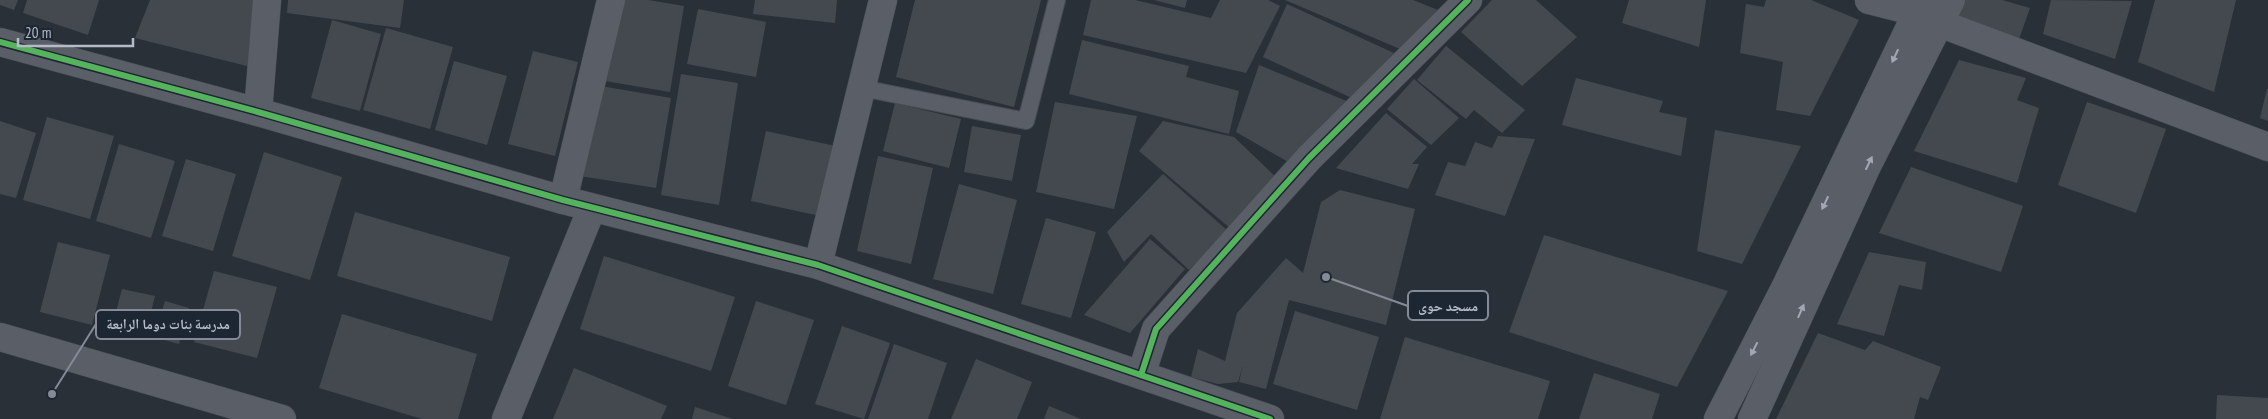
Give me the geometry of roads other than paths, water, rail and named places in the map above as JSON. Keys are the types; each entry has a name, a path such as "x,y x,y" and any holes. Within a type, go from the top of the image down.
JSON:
{"street":[{"path":"258,112 267,0"},
{"path":"563,200 611,0"},
{"path":"818,265 883,0"},
{"path":"1141,375 1156,329 1309,158 1468,0"},
{"path":"1869,0 1932,9 2268,148"},
{"path":"1718,419 1805,246 1932,9"},
{"path":"1752,419 1866,168 1932,9"},
{"path":"0,42 258,112 592,208 818,265 1270,419"},
{"path":"506,419 592,208"},
{"path":"0,337 282,419"}],"lane":[{"path":"862,88 1026,121 1057,0"}],"place":[{"name":"مسجد حوى","path":"1326,277"},
{"name":"مدرسة بنات دوما الرابعة","path":"52,394"}]}
